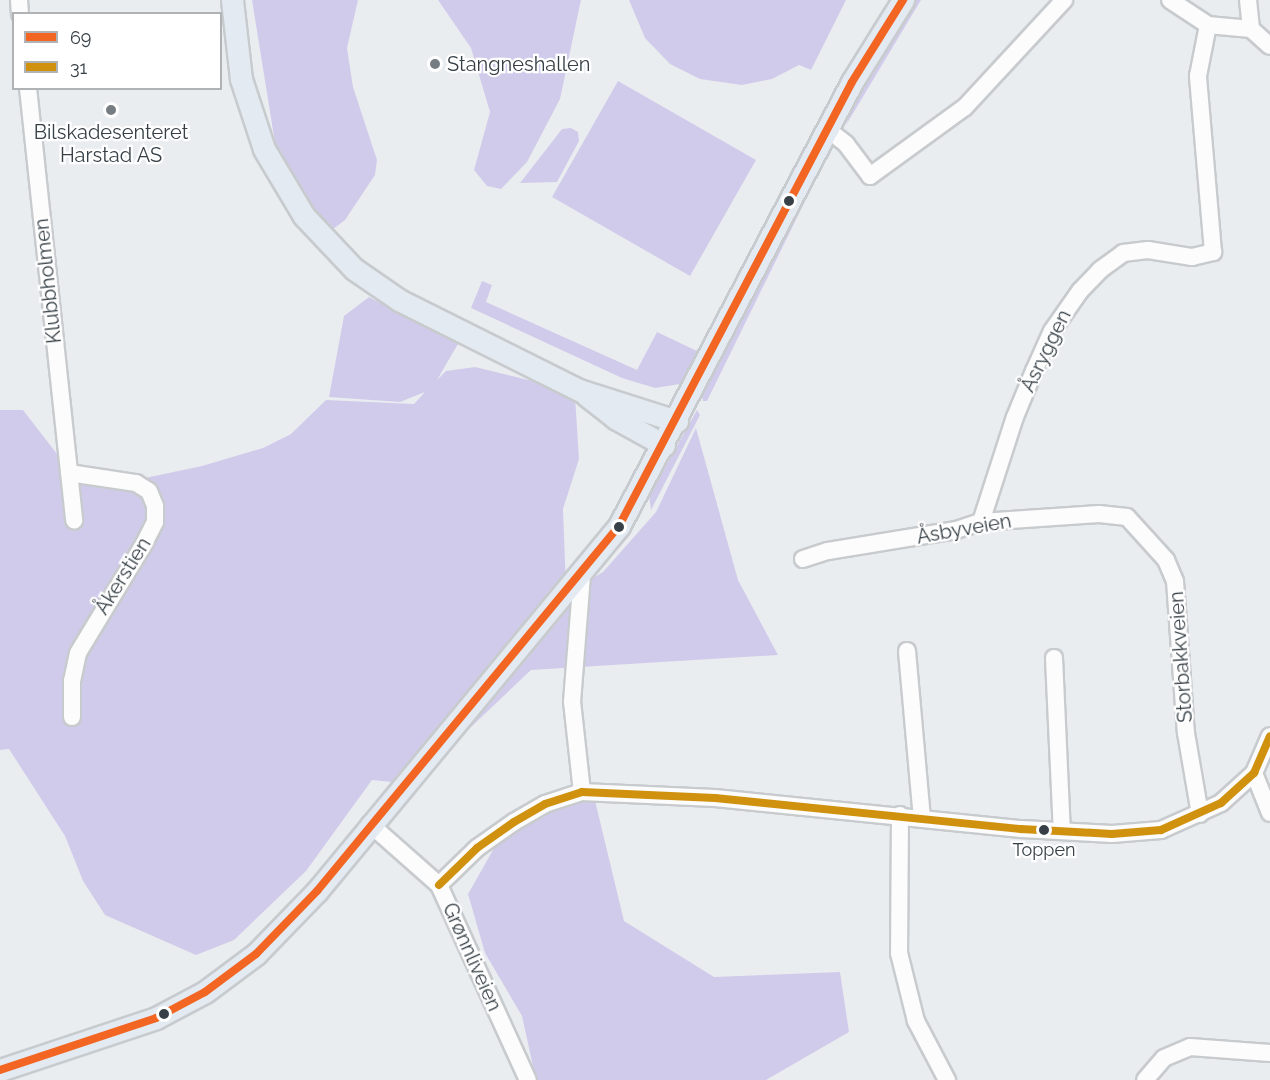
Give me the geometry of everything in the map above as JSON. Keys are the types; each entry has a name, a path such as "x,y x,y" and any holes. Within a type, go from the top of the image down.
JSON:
{"main road":[{"path":"232,0 241,79 264,149 288,192 328,244 354,269 399,300 579,390 676,421"},
{"path":"0,1070 156,1018 205,992 256,954 317,891 370,824 582,574 619,526 664,445 827,129 903,0"},
{"path":"579,390 615,418 664,445"}],"street":[{"path":"827,129 870,176 965,106 1064,0"},
{"path":"1170,0 1208,25 1251,29 1270,46"},
{"path":"1248,0 1251,29"},
{"name":"Åsryggen","path":"981,522 1015,417 1034,371 1052,331 1080,291 1100,270 1123,254 1148,250 1192,256 1213,252 1198,75 1208,25"},
{"name":"Klubbholmen","path":"28,90 69,473"},
{"path":"69,473 74,521"},
{"name":"Åkerstien","path":"69,473 136,483 149,491 155,506 155,522 78,653 72,681 72,717"},
{"name":"Åsbyveien","path":"804,559 828,550 956,530 981,522 1099,514 1127,517"},
{"name":"Storbakkveien","path":"1127,517 1166,560 1175,581 1186,733 1200,814"},
{"path":"582,574 572,702 582,792"},
{"path":"907,651 922,818"},
{"path":"1054,658 1062,831"},
{"path":"439,885 477,848 514,822 545,804 582,792 698,797 1062,831 1112,834 1161,830 1221,803 1254,773 1270,736"},
{"path":"1254,773 1270,813"},
{"path":"900,815 899,953 916,1021 947,1080"},
{"name":"Grønnliveien","path":"370,824 439,885 528,1080"},
{"path":"1145,1080 1164,1058 1190,1047 1270,1053"}],"shaded area":[{"path":"252,0 358,0 347,48 353,87 377,160 375,175 345,220 324,236 298,209 276,149"},
{"path":"438,0 581,0 560,99 527,162 501,189 487,186 474,170 490,112 471,48"},
{"path":"629,0 846,0 811,70 799,65 772,79 742,85 700,79 670,64 645,38"},
{"path":"913,0 921,0 846,125 854,101"},
{"path":"618,81 756,160 690,276 552,197"},
{"path":"571,128 578,132 579,141 557,182 520,183 562,129"},
{"path":"814,183 707,401 703,401 702,396 803,195"},
{"path":"482,281 492,285 486,302 637,370 657,332 701,353 688,379 680,384 655,388 622,378 471,308"},
{"path":"369,297 458,344 437,380 446,371 475,367 569,390 575,396 579,459 563,509 566,587 578,587 603,572 656,512 696,428 738,580 778,655 531,670 411,784 372,780 306,871 234,940 196,955 105,915 83,881 65,836 9,749 0,750 0,410 23,410 78,481 107,486 202,466 263,448 291,434 326,400 414,404 425,392 400,402 329,397 344,316"},
{"path":"697,410 700,415 651,510 649,496"},
{"path":"591,784 624,921 714,977 840,972 849,1032 766,1080 536,1080 522,1016 485,953 468,894 501,836"}],"transit line":[{"name":"69","path":"0,1070 156,1018 205,992 256,954 317,891 619,526 852,82 903,0"},
{"name":"31","path":"439,885 477,848 514,822 545,804 582,792 715,798 1021,829 1112,834 1161,830 1221,803 1254,773 1270,736"}],"place":[{"name":"Stangneshallen","path":"435,64"},
{"name":"Bilskadesenteret Harstad AS","path":"111,110"},
{"name":"Toppen","path":"1044,830"}]}
